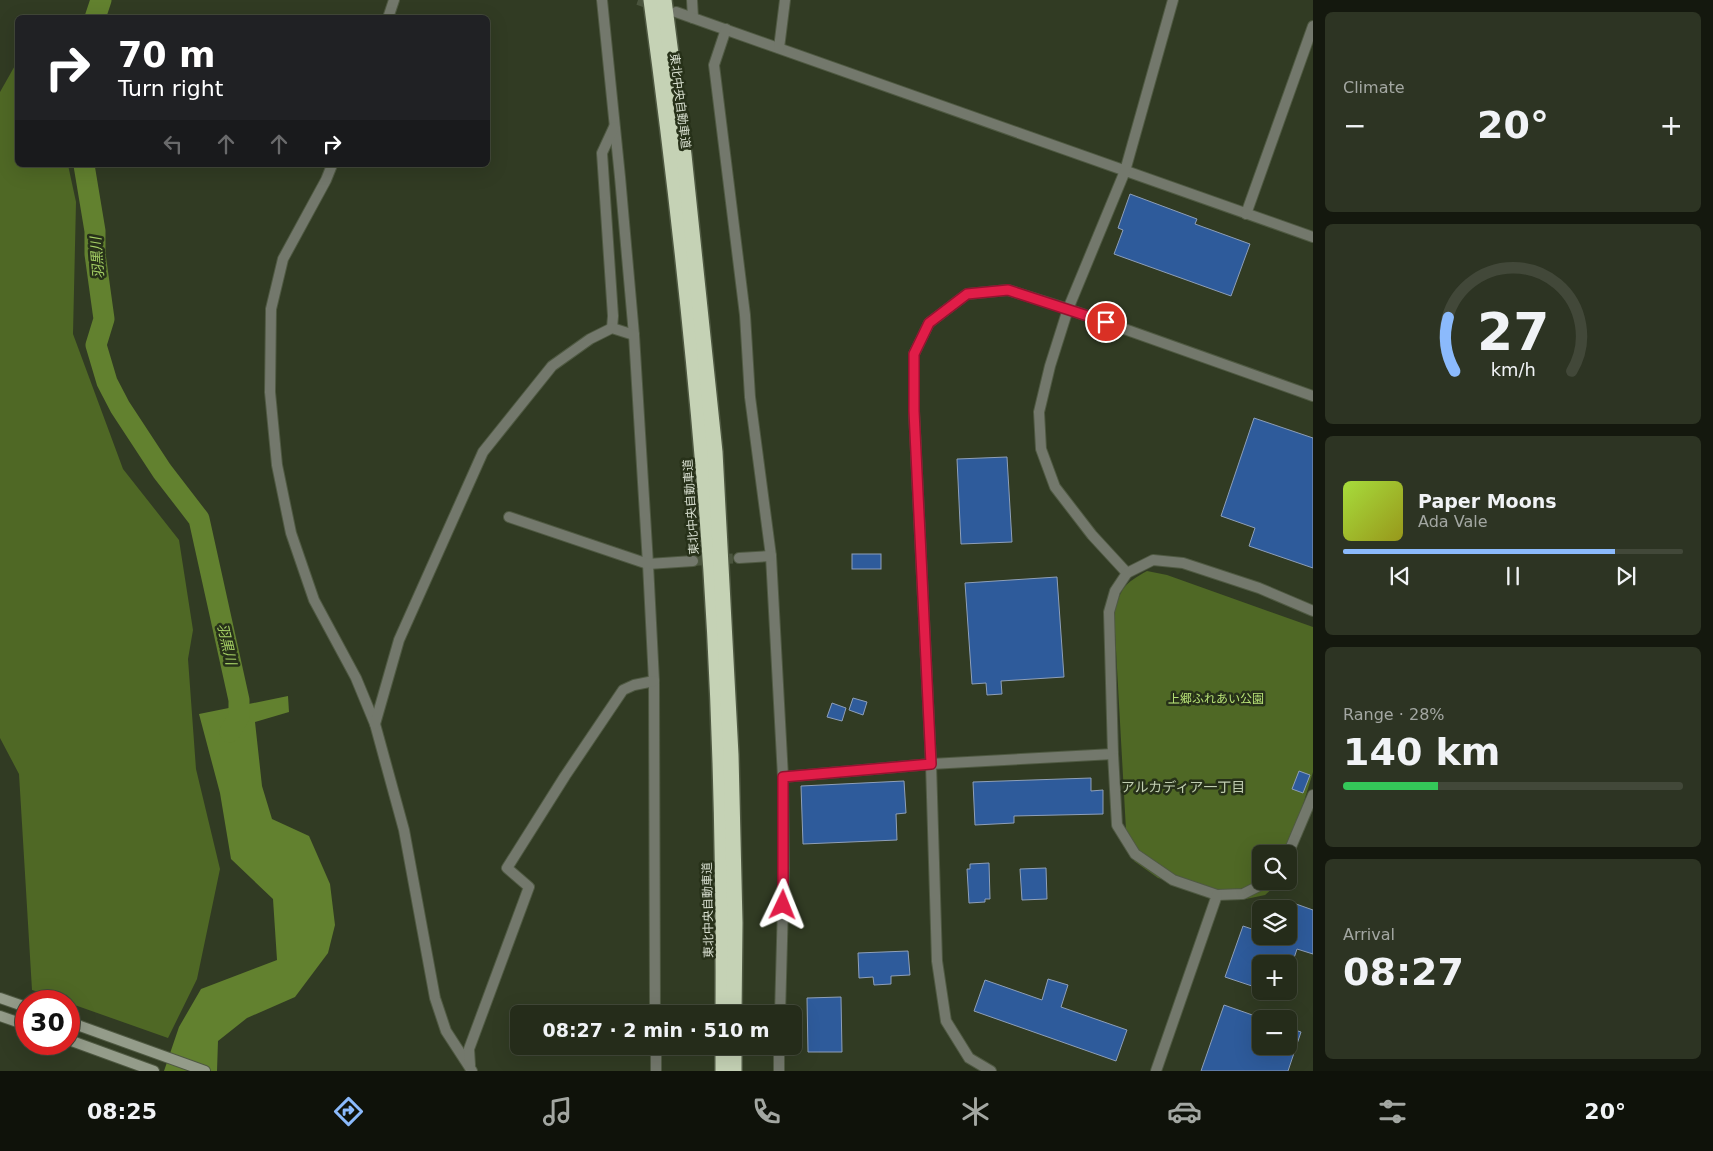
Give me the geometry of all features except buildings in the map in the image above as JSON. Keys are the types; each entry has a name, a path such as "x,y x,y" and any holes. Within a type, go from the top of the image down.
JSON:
{"highway":[{"name":"東北中央自動車道","path":"651,0 671,146 704,468 714,629 719,754 724,911 724,1005"},
{"name":"東北中央自動車道","path":"664,0 684,155 715,452 731,755 735,922 734,1005"},
{"path":"723,1055 723,1071"},
{"path":"734,1055 734,1071"}],"street":[{"path":"389,15 394,0"},
{"path":"602,0 634,335 648,564 654,680 655,1005"},
{"path":"692,0 693,18"},
{"path":"779,48 785,0"},
{"path":"1127,573 1092,535 1055,487 1040,449 1039,412 1050,366 1068,309 1125,171 1173,0"},
{"path":"676,12 1313,237"},
{"path":"1246,214 1313,26"},
{"path":"726,29 714,65 745,315 750,397 771,556 783,777 784,868 780,1005"},
{"path":"612,328 613,316 602,153 615,126"},
{"path":"331,167 283,259 271,309 270,392 277,464 291,533 314,600 356,678 375,724 404,830 435,998 446,1031 471,1069"},
{"path":"990,1071 969,1058 946,1021 937,961 931,764 914,411 914,354 929,323 967,294 1008,290 1068,309 1313,396"},
{"path":"375,724 399,640 483,452 552,366 590,339 612,328 634,335"},
{"path":"509,518 648,564 693,561"},
{"path":"739,558 771,556"},
{"path":"1252,890 1243,894 1217,895 1173,880 1134,854 1117,825 1109,612 1115,591 1127,573 1153,560 1183,563 1259,588 1313,611"},
{"path":"471,1069 469,1049 529,887 507,868 565,776 623,690 654,680"},
{"path":"783,777 931,764 1113,754"},
{"path":"1292,845 1313,797"},
{"path":"1156,1071 1217,895"},
{"path":"0,998 15,1003"},
{"path":"0,1016 15,1021"},
{"path":"80,1026 205,1071"},
{"path":"80,1044 154,1071"},
{"path":"656,1055 656,1071"},
{"path":"779,1071 780,1055"}],"green space":[{"path":"15,66 15,167 68,167 76,202 73,334 123,469 179,540 193,630 188,659 196,769 220,869 197,979 168,1038 80,1007 80,990 32,990 19,774 0,738 0,92"},
{"name":"上郷ふれあい公園","path":"1147,571 1167,575 1313,627 1313,772 1291,845 1252,845 1252,890 1271,890 1265,895 1246,899 1225,899 1158,878 1134,861 1126,830 1114,614 1121,592 1133,579"}],"shaded area":[{"path":"288,696 289,712 255,722 262,786 272,819 309,836 330,884 335,925 328,953 295,997 247,1018 218,1041 217,1071 164,1071 179,1027 201,989 277,960 273,899 231,859 220,793 199,714"}],"waterway":[{"name":"羽黒川","path":"96,15 101,0"},
{"name":"羽黒川","path":"84,167 95,231 95,254 104,319 96,345 107,382 120,407 162,471 199,519 239,700 239,716 230,732"}],"tunnel":[{"path":"638,0 656,6"},
{"path":"693,561 739,558"}],"district":[{"name":"アルカディア一丁目","path":"1183,787"}],"route":[{"path":"783,905 783,777 931,764 914,411 914,354 929,323 967,294 1008,290 1106,322"}]}
